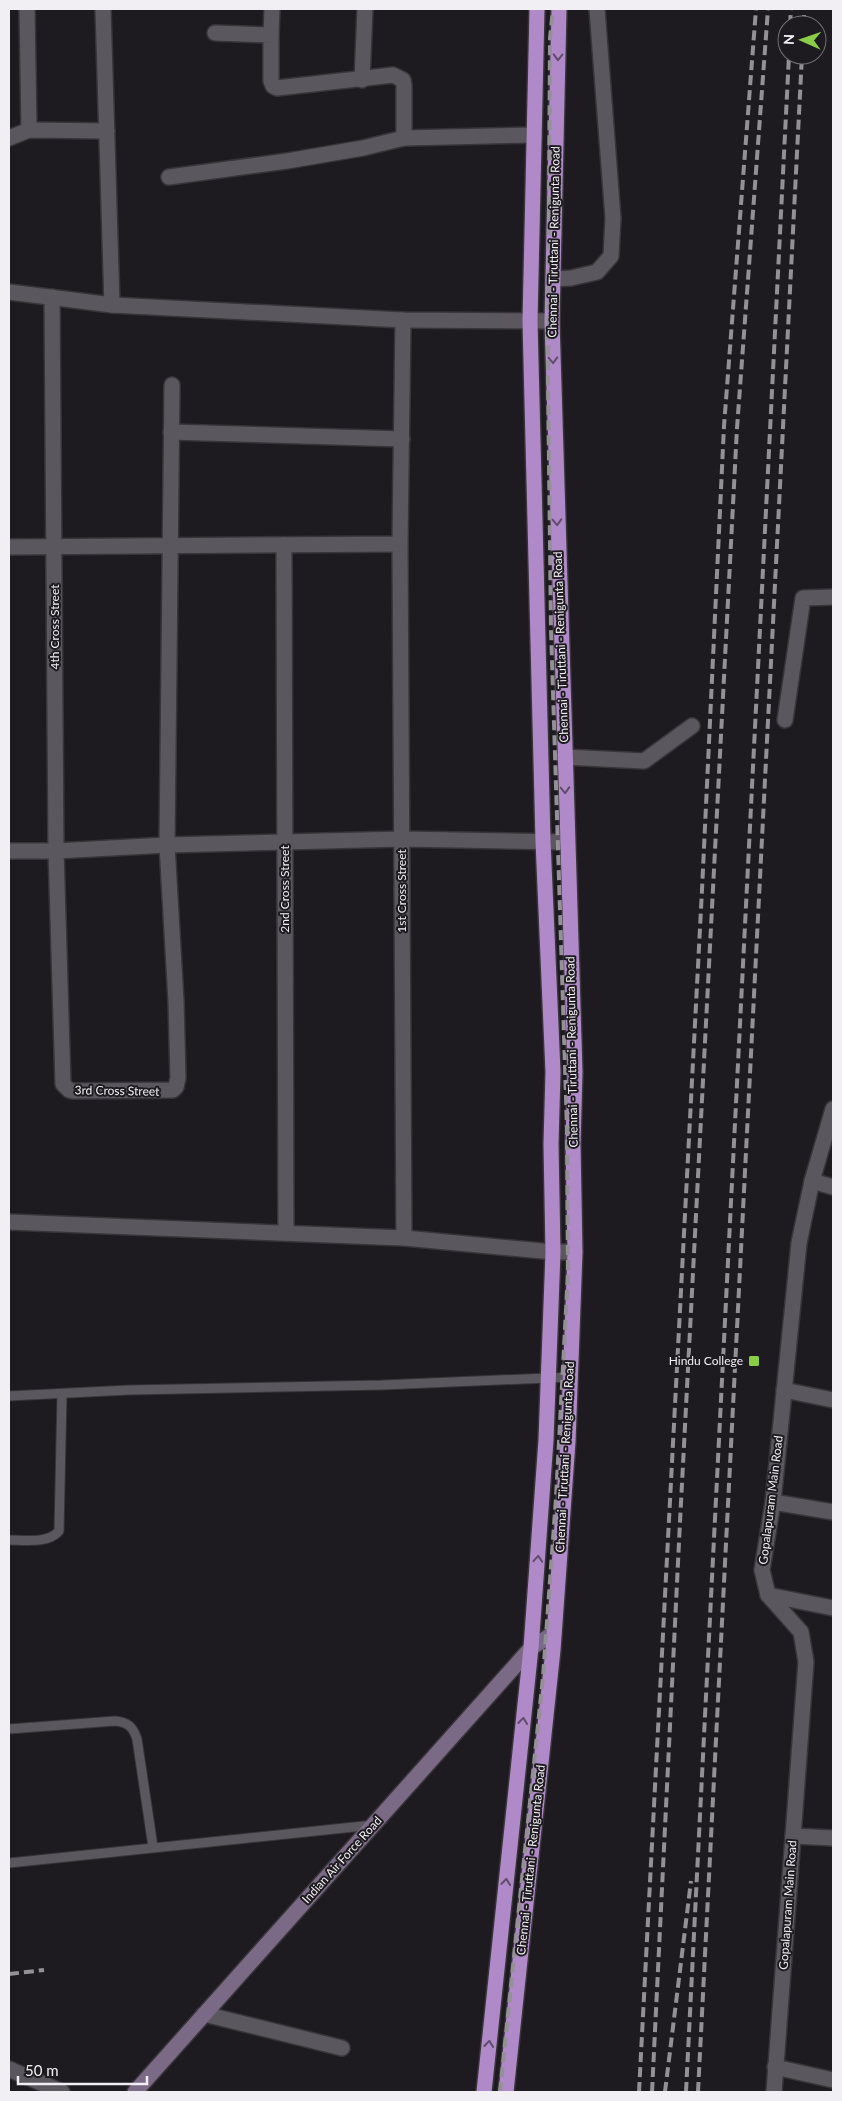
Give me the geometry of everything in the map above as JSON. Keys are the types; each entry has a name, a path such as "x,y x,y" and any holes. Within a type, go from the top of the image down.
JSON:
{"highway":[{"name":"Chennai - Tiruttani - Renigunta Road","path":"484,2092 531,1648 546,1450 554,1252 551,1144 553,1072 543,841 530,321 537,9"},
{"name":"Chennai - Tiruttani - Renigunta Road","path":"506,2092 554,1633 568,1442 576,1252 573,1144 575,1072 566,842 552,321 558,9"}],"main road":[{"name":"Indian Air Force Road","path":"134,2092 531,1648 554,1633"}],"street":[{"path":"27,9 29,130"},
{"path":"103,9 112,304"},
{"path":"272,9 273,86 277,88 362,80 393,75 402,80 404,85 404,138"},
{"path":"362,80 365,9"},
{"path":"553,279 571,278 596,272 610,256 613,218 597,9"},
{"path":"215,33 271,35"},
{"path":"9,138 29,130 107,131"},
{"path":"169,176 287,161 363,148 404,138 534,135"},
{"path":"9,292 112,304 403,320 552,321"},
{"name":"4th Cross Street","path":"52,297 58,958"},
{"name":"1st Cross Street","path":"403,320 400,544 404,1238"},
{"path":"167,845 172,384"},
{"path":"171,432 402,439"},
{"path":"9,547 400,544"},
{"name":"2nd Cross Street","path":"284,545 286,1233"},
{"path":"785,720 803,598 833,597"},
{"path":"564,757 644,761 692,726"},
{"path":"9,851 56,852 167,845 402,839 566,842"},
{"name":"3rd Cross Street","path":"58,958 63,1084 66,1088 73,1091 168,1091 176,1087 176,1001 167,845"},
{"name":"Gopalapuram Main Road","path":"774,2092 806,1662 801,1632 768,1594 762,1570 772,1502 799,1242 812,1181 833,1109"},
{"path":"812,1181 833,1187"},
{"path":"9,1222 404,1238 554,1252 576,1252"},
{"path":"784,1390 833,1400"},
{"path":"772,1502 833,1512"},
{"path":"768,1594 833,1608"},
{"path":"794,1836 833,1838"},
{"path":"204,2014 342,2048"},
{"path":"775,2067 833,2080"},
{"path":"9,2069 62,2092"}],"lane":[{"path":"9,1396 129,1390 382,1385 570,1378"},
{"path":"9,1540 46,1539 54,1537 58,1531 62,1394"},
{"path":"9,1729 114,1721 125,1722 130,1726 137,1740 153,1847"},
{"path":"9,1863 373,1824"}],"railway":[{"path":"500,2092 543,1677 556,1498 568,1273 567,1129 551,629 548,378 550,38 553,9"},
{"path":"639,2092 702,890 724,426 756,9"},
{"path":"652,2092 737,428 768,9"},
{"path":"791,9 791,15"},
{"path":"804,9 804,15"},
{"path":"686,2092 788,65"},
{"path":"698,2092 801,65"},
{"path":"665,2092 691,1881"},
{"path":"9,1974 44,1970"}],"place":[{"name":"Hindu College","path":"754,1361"}]}
